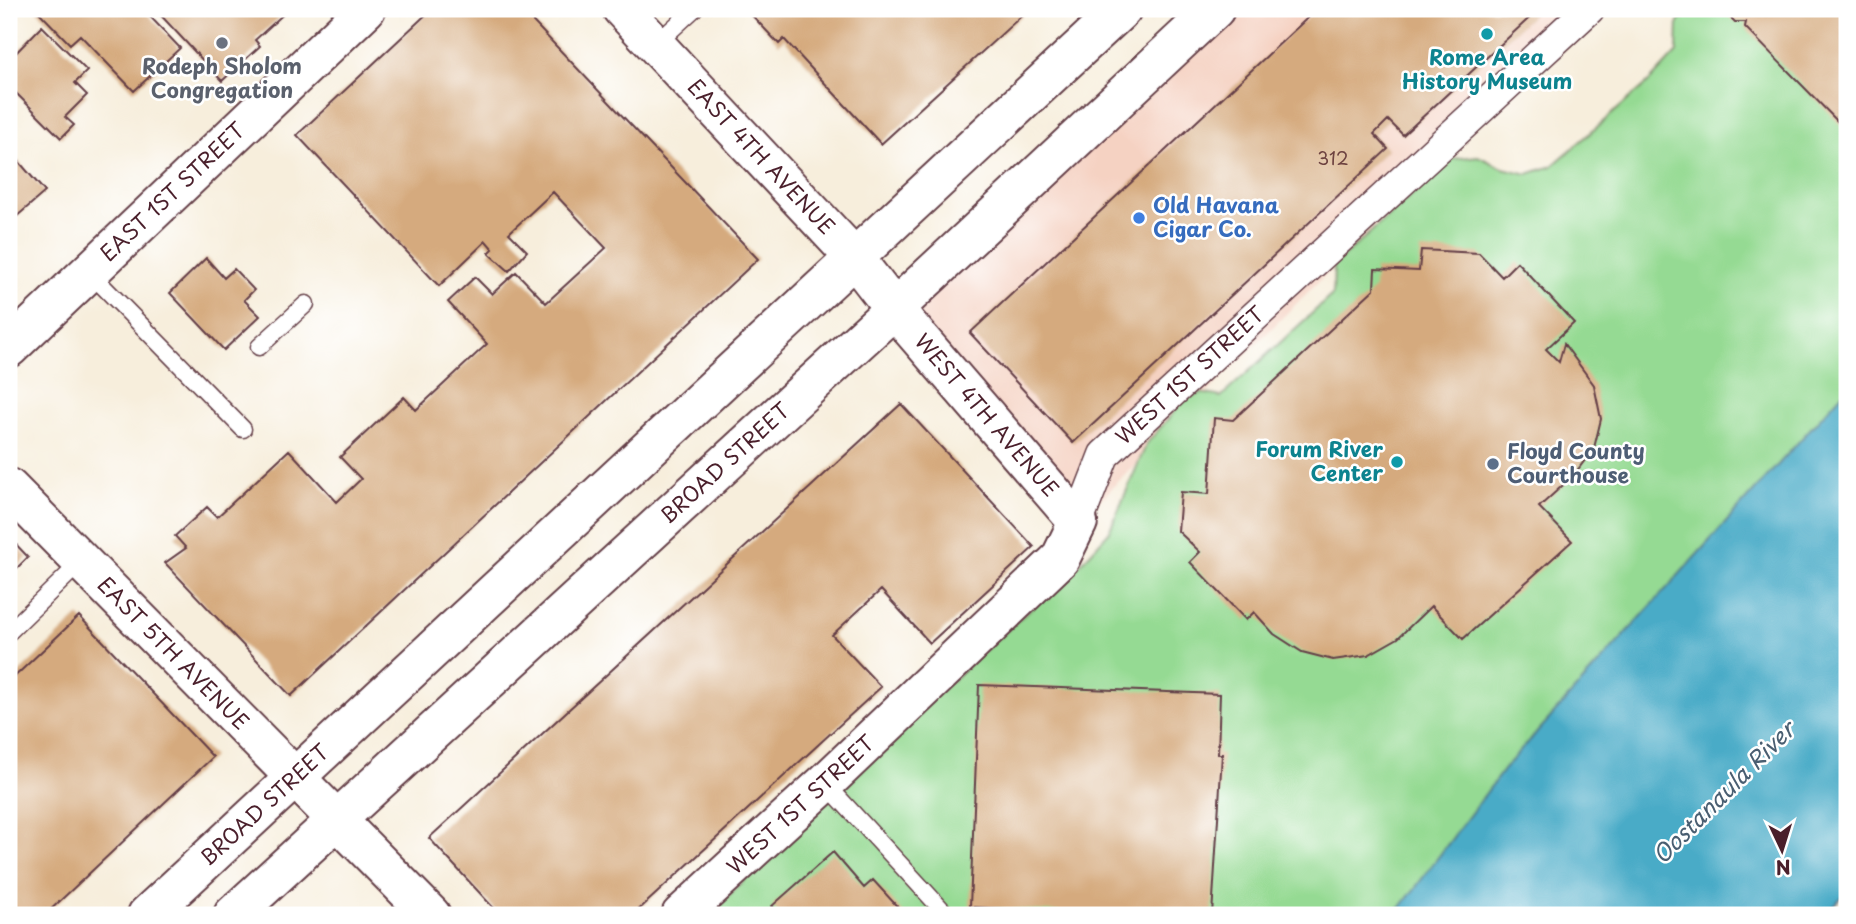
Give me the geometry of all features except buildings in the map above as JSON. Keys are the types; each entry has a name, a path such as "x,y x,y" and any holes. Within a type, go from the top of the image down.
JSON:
{"main road":[{"name":"EAST 1ST STREET","path":"9,348 366,9"},
{"name":"EAST 4TH AVENUE","path":"622,9 853,256 894,309"},
{"name":"BROAD STREET","path":"147,915 853,256 1122,9"},
{"name":"BROAD STREET","path":"233,915 894,309 1215,9"},
{"name":"WEST 4TH AVENUE","path":"894,309 1078,522"},
{"name":"EAST 5TH AVENUE","path":"9,488 431,915"},
{"name":"WEST 1ST STREET","path":"681,915 825,783 1060,558 1078,522"}],"street":[{"name":"WEST 1ST STREET","path":"1078,522 1104,455 1588,9"}],"lane":[{"path":"656,44 694,9"},
{"path":"89,272 243,429"},
{"path":"259,347 306,304"},
{"path":"9,632 81,562"},
{"path":"825,783 947,915"}],"shaded area":[{"path":"1215,9 1591,9 1078,522 894,309"}],"green space":[{"name":"Floyd County Courthouse","path":"1691,9 1847,9 1847,689 1612,915 709,915 849,774 1084,560 1109,532 1147,443 1185,399 1201,393 1221,397 1333,294 1334,265 1452,159 1478,156 1503,168 1528,174 1552,166 1650,81 1677,52 1678,22"}],"water":[{"name":"Oostanaula River","path":"1847,388 1847,893 1822,915 1395,915 1504,769"}],"place":[{"name":"Rome Area History Museum","path":"1487,34"},
{"name":"Rodeph Sholom Congregation","path":"222,43"},
{"name":"Old Havana Cigar Co.","path":"1139,218"},
{"name":"Forum River Center","path":"1397,462"},
{"name":"Floyd County Courthouse","path":"1493,464"}]}
